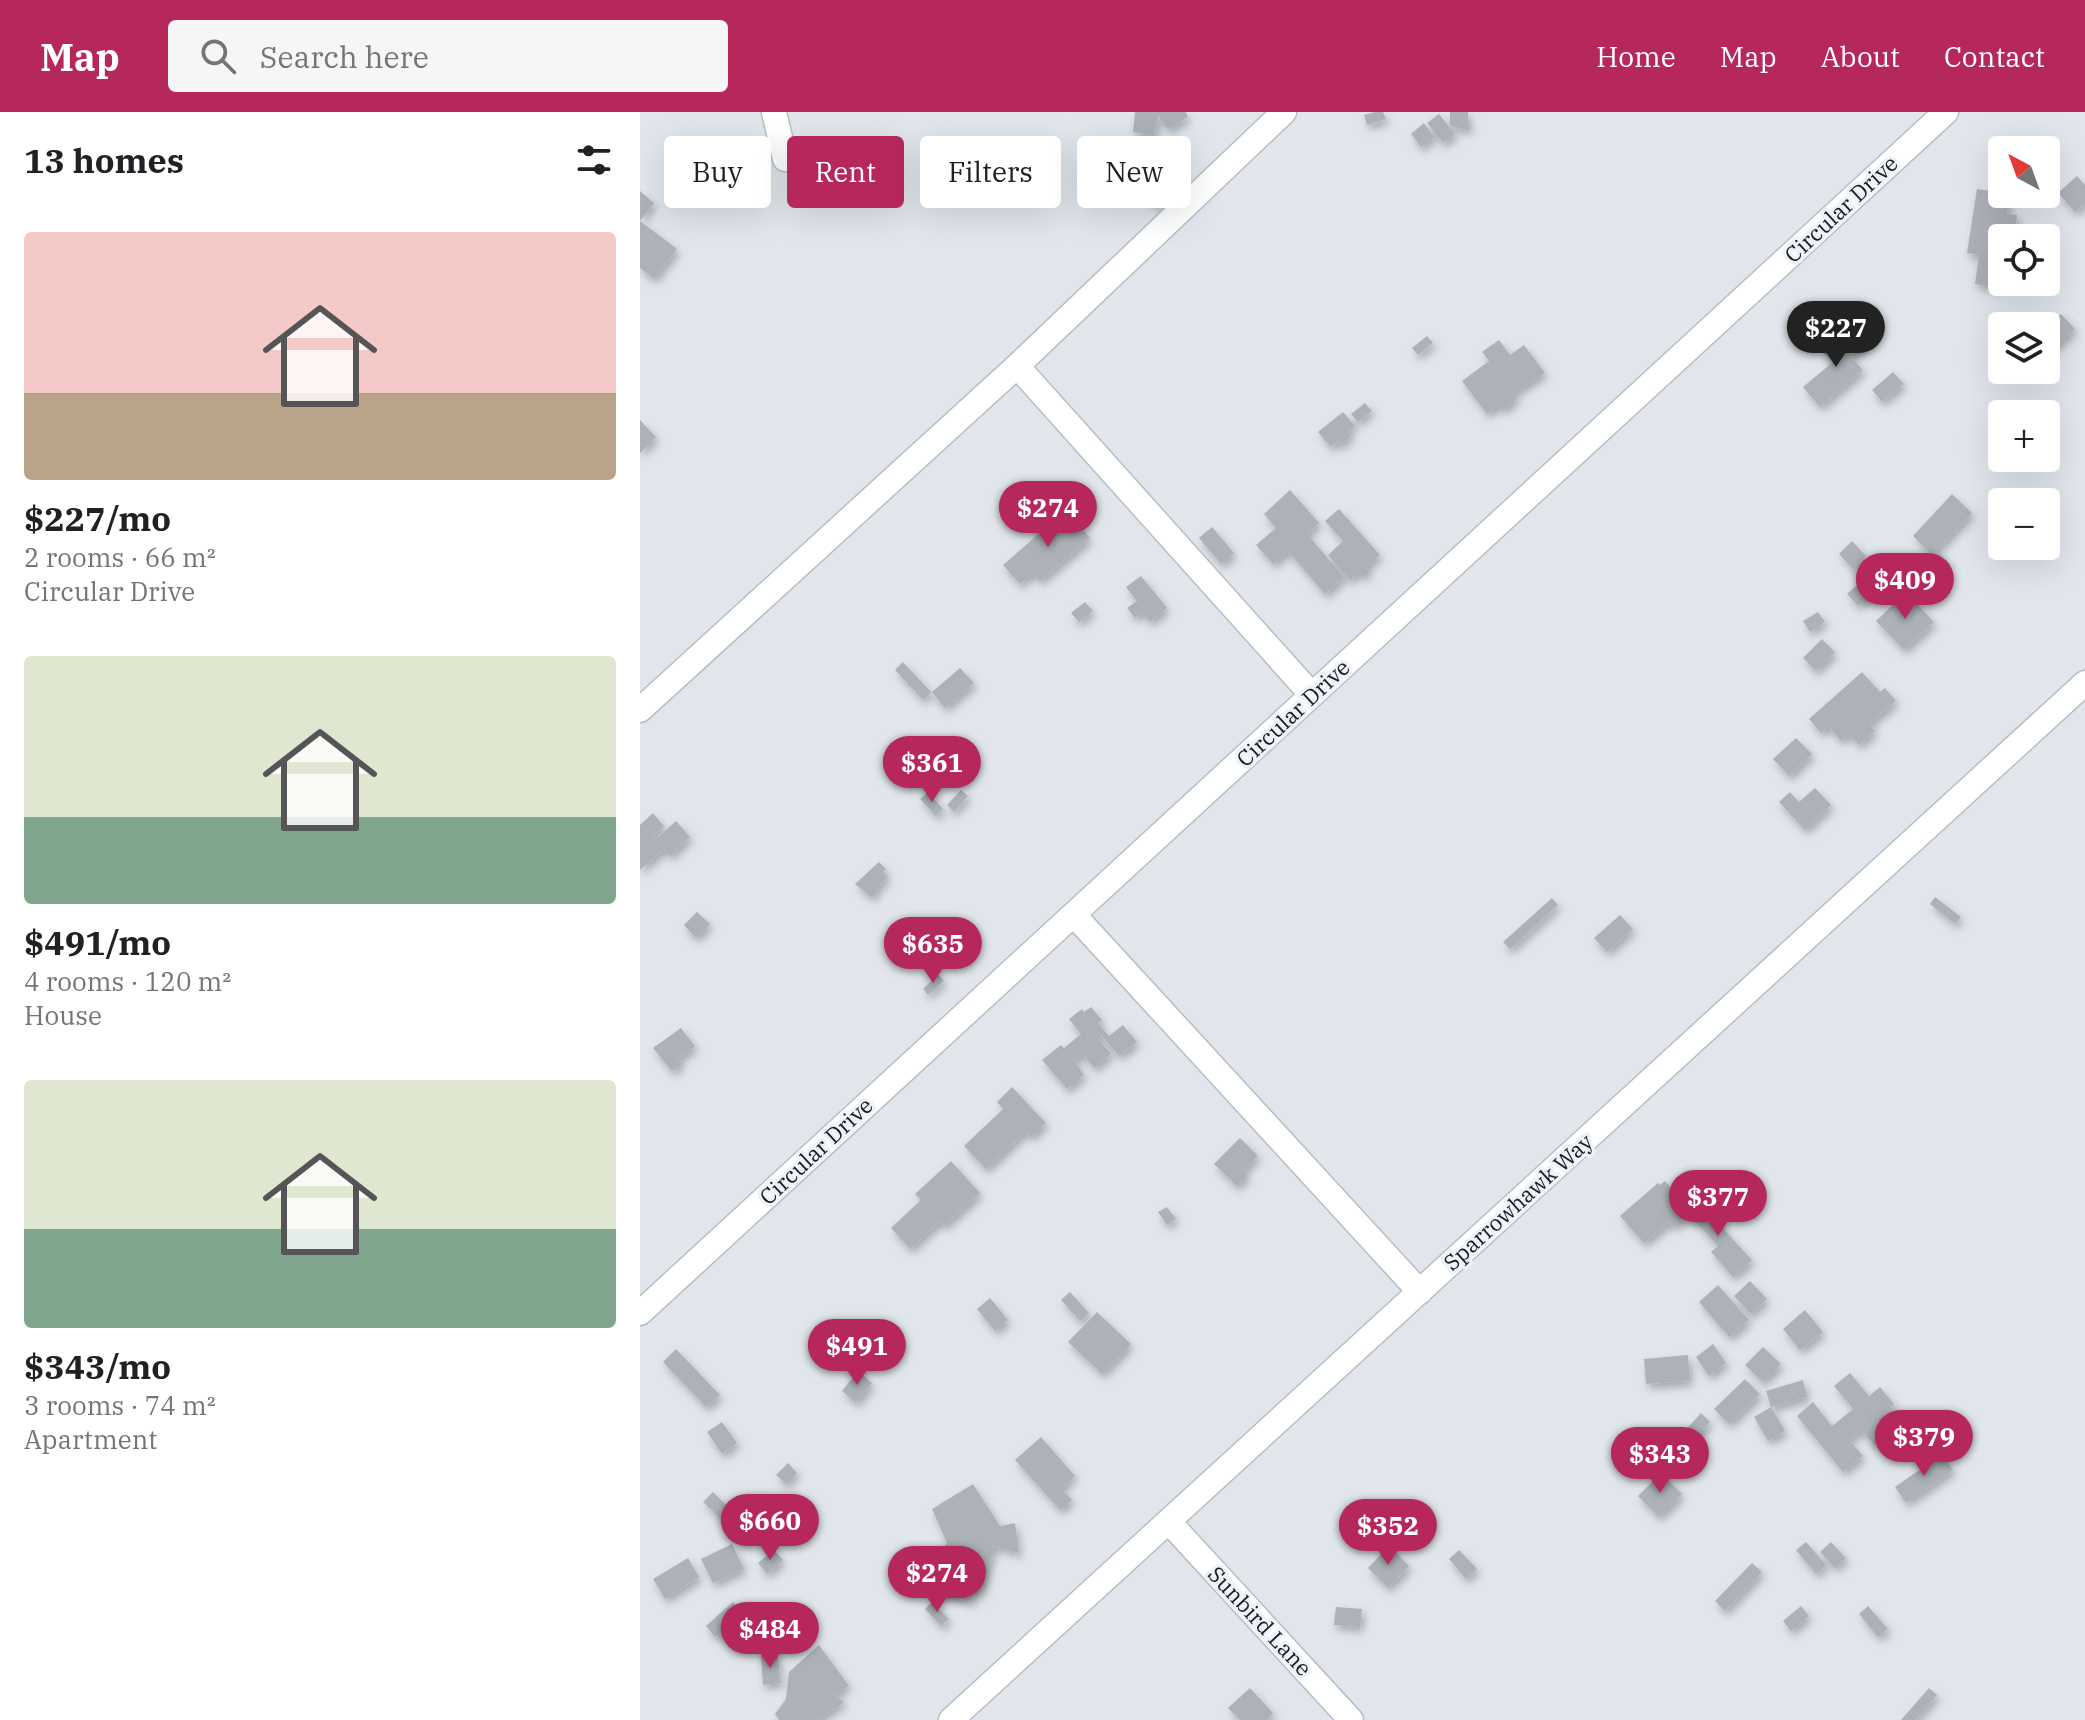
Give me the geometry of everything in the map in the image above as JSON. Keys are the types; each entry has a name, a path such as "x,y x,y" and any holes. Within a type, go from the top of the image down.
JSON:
{"street":[{"path":"774,112 785,159"},
{"path":"640,710 1017,366 1284,112"},
{"name":"Circular Drive","path":"640,1313 1946,112"},
{"path":"1017,366 1312,695"},
{"name":"Sparrowhawk Way","path":"951,1720 2085,683"},
{"path":"1074,915 1420,1292"},
{"name":"Sunbird Lane","path":"1169,1522 1351,1720"}],"building":[{"path":"1135,112 1186,112 1188,117 1168,129 1158,116 1154,136 1133,132"},
{"path":"1383,112 1386,119 1367,125 1364,115"},
{"path":"1450,112 1468,112 1469,130 1450,126"},
{"path":"1439,114 1455,134 1443,143 1427,123"},
{"path":"1424,123 1434,137 1421,147 1411,134"},
{"path":"2077,176 2085,185 2085,203 2075,212 2060,191"},
{"path":"1977,189 1988,191 1988,208 2008,208 2007,214 2017,215 2016,224 1988,224 1988,286 1975,284 1979,255 1967,253"},
{"path":"640,191 654,203 640,221"},
{"path":"640,221 677,249 654,279 640,268"},
{"path":"2060,315 2075,329 2060,342"},
{"path":"1850,329 1864,346 1851,357 1863,370 1820,407 1803,387 1833,362 1822,352"},
{"path":"1427,336 1433,343 1418,355 1412,348"},
{"path":"1499,340 1510,355 1524,345 1545,373 1513,393 1517,399 1502,410 1498,405 1487,414 1462,381 1489,361 1482,352"},
{"path":"1893,372 1904,384 1882,402 1872,390"},
{"path":"1365,403 1372,411 1358,422 1351,414"},
{"path":"1343,412 1355,426 1347,433 1351,436 1341,445 1338,441 1331,447 1318,432"},
{"path":"640,420 656,437 640,453"},
{"path":"1290,490 1319,523 1307,534 1344,577 1325,594 1288,551 1273,564 1256,545 1276,528 1264,514"},
{"path":"1952,494 1972,513 1932,555 1913,536"},
{"path":"1051,500 1062,512 1037,533 1030,525 1037,518 1034,514"},
{"path":"1339,509 1380,555 1366,567 1370,571 1364,577 1359,572 1350,580 1328,555 1343,541 1325,521"},
{"path":"1066,510 1090,538 1040,581 1033,573 1020,584 1003,565"},
{"path":"1212,527 1234,553 1221,564 1199,538"},
{"path":"1852,541 1866,556 1853,569 1839,554"},
{"path":"1870,573 1881,585 1858,606 1847,594"},
{"path":"1141,576 1167,608 1150,622 1142,612 1135,618 1127,608 1137,601 1126,587"},
{"path":"1906,592 1934,622 1904,650 1876,621"},
{"path":"1085,602 1093,611 1079,622 1071,613"},
{"path":"1818,612 1825,622 1810,632 1803,621"},
{"path":"1822,639 1835,652 1816,671 1803,658"},
{"path":"903,662 931,692 923,700 895,670"},
{"path":"960,668 974,683 945,708 932,692"},
{"path":"1862,672 1880,692 1885,688 1896,701 1869,724 1875,731 1859,745 1849,734 1841,741 1828,726 1821,733 1809,719"},
{"path":"943,736 954,748 918,781 907,770"},
{"path":"1796,738 1812,754 1789,776 1773,759"},
{"path":"1815,788 1831,805 1805,830 1779,802 1790,792 1799,802"},
{"path":"961,790 968,796 954,812 947,805"},
{"path":"928,792 943,809 936,816 920,799"},
{"path":"653,813 664,826 653,836 656,839 676,821 690,837 670,856 664,849 640,870 640,825"},
{"path":"879,862 886,869 883,872 888,877 871,897 855,884"},
{"path":"1935,897 1961,917 1955,924 1930,904"},
{"path":"1552,898 1558,905 1510,949 1503,942"},
{"path":"697,912 710,924 696,938 684,925"},
{"path":"1620,915 1633,929 1607,952 1594,938"},
{"path":"938,974 944,981 928,995 923,989"},
{"path":"1091,1007 1102,1020 1098,1023 1109,1036 1123,1025 1137,1042 1119,1056 1099,1033 1096,1036 1111,1054 1094,1068 1083,1054 1074,1061 1084,1075 1067,1089 1042,1060 1081,1034 1069,1019 1082,1009 1084,1012"},
{"path":"681,1028 695,1046 678,1059 682,1064 672,1071 653,1048"},
{"path":"1012,1087 1046,1123 1031,1137 1026,1131 986,1169 964,1146 1003,1109 997,1102"},
{"path":"1240,1138 1258,1156 1243,1170 1248,1175 1237,1186 1214,1164"},
{"path":"951,1161 980,1193 944,1226 940,1221 910,1249 891,1228 921,1200 915,1194"},
{"path":"1665,1181 1683,1202 1678,1206 1685,1217 1673,1227 1669,1222 1644,1243 1620,1216 1658,1183 1660,1185"},
{"path":"1693,1196 1752,1260 1733,1277 1711,1252 1718,1246 1681,1206"},
{"path":"1167,1207 1176,1219 1167,1225 1158,1212"},
{"path":"1750,1281 1767,1299 1751,1314 1734,1296"},
{"path":"1718,1285 1749,1320 1729,1337 1699,1302"},
{"path":"1070,1292 1089,1313 1080,1321 1061,1300"},
{"path":"990,1298 1008,1320 995,1331 977,1309"},
{"path":"1805,1310 1823,1332 1800,1350 1783,1329"},
{"path":"1097,1312 1131,1344 1102,1374 1068,1342"},
{"path":"1713,1344 1726,1363 1709,1376 1696,1357"},
{"path":"1763,1347 1781,1364 1763,1382 1745,1365"},
{"path":"676,1349 720,1395 706,1407 663,1362"},
{"path":"1688,1355 1690,1381 1646,1384 1644,1359"},
{"path":"858,1371 872,1383 856,1403 842,1391"},
{"path":"1850,1373 1869,1396 1880,1387 1894,1404 1876,1419 1888,1434 1874,1445 1861,1430 1849,1440 1863,1456 1843,1472 1797,1416 1813,1402 1832,1426 1853,1409 1834,1386"},
{"path":"1745,1379 1760,1394 1729,1424 1714,1409"},
{"path":"1803,1380 1807,1397 1771,1407 1766,1391"},
{"path":"1771,1407 1785,1431 1768,1441 1754,1417"},
{"path":"1701,1413 1710,1422 1694,1440 1684,1432"},
{"path":"722,1422 737,1443 722,1454 707,1432"},
{"path":"1041,1437 1075,1476 1061,1488 1072,1500 1060,1510 1015,1460"},
{"path":"1942,1454 1953,1470 1906,1503 1895,1487"},
{"path":"788,1463 797,1473 786,1484 776,1475"},
{"path":"1661,1473 1682,1494 1659,1517 1638,1496"},
{"path":"973,1484 1000,1526 1015,1523 1019,1553 994,1546 981,1595 976,1590 971,1602 938,1593 932,1562 947,1543 932,1509"},
{"path":"713,1492 730,1509 720,1518 703,1502"},
{"path":"1806,1542 1826,1565 1816,1574 1796,1550"},
{"path":"1831,1542 1846,1558 1835,1568 1820,1552"},
{"path":"732,1544 744,1569 713,1583 701,1559"},
{"path":"1389,1546 1409,1566 1388,1588 1368,1568"},
{"path":"774,1550 783,1560 767,1574 758,1563"},
{"path":"1459,1550 1477,1569 1466,1579 1449,1559"},
{"path":"688,1558 699,1577 665,1599 653,1579"},
{"path":"1752,1563 1762,1572 1725,1611 1715,1601"},
{"path":"733,1602 742,1613 715,1637 706,1626"},
{"path":"932,1602 949,1619 941,1626 925,1609"},
{"path":"1801,1606 1809,1616 1791,1631 1783,1621"},
{"path":"1868,1606 1888,1629 1878,1637 1859,1614"},
{"path":"1336,1607 1362,1609 1360,1627 1334,1625"},
{"path":"819,1645 849,1686 834,1694 844,1702 817,1720 779,1720 775,1714 786,1699 789,1672"},
{"path":"778,1654 780,1683 763,1685 761,1656"},
{"path":"1250,1688 1273,1713 1266,1720 1240,1720 1228,1708"},
{"path":"1929,1688 1937,1695 1915,1720 1901,1720"}]}
